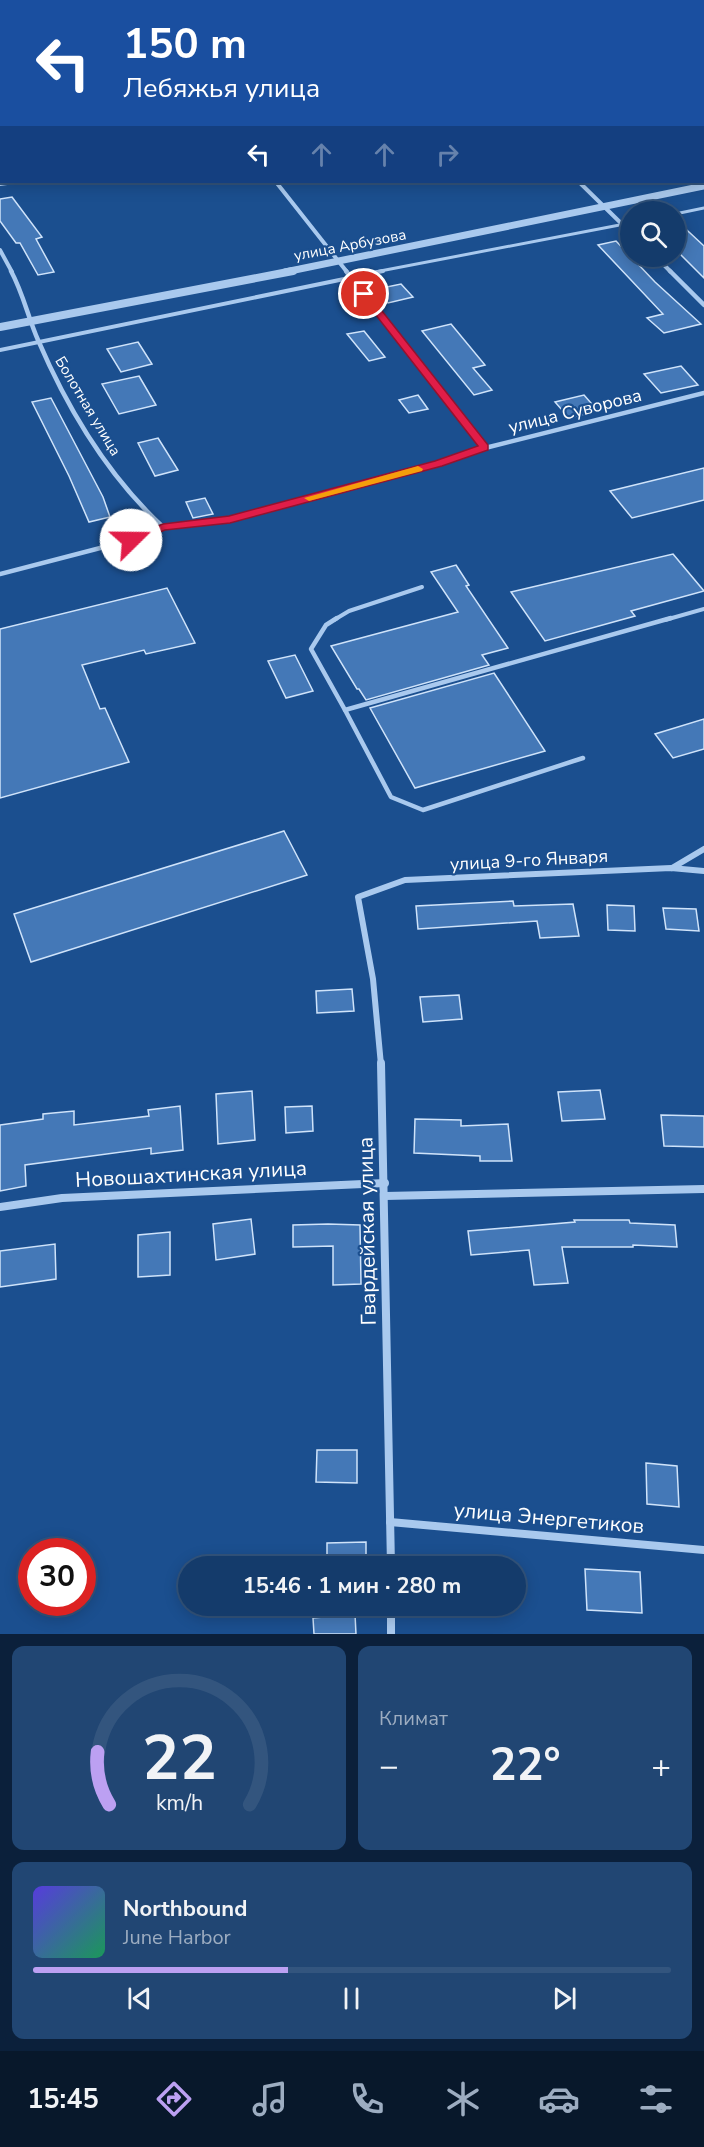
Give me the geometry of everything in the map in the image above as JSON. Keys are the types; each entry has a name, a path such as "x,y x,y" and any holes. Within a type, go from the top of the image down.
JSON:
{"street":[{"path":"277,183 485,448"},
{"path":"580,183 620,223"},
{"name":"улица Арбузова","path":"0,327 339,262 704,186"},
{"name":"Болотная улица","path":"0,250 24,296 30,322 59,385 90,438 137,505 163,527"},
{"path":"666,267 704,305"},
{"name":"улица Суворова","path":"0,574 131,540 163,527 230,519 439,463 485,448 704,393"},
{"path":"671,868 704,849"},
{"name":"улица 9-го Января","path":"358,897 405,880 671,868 704,871"},
{"name":"Гвардейская улица","path":"358,897 369,943 377,999 385,1183 391,1556"},
{"name":"Новошахтинская улица","path":"0,1207 62,1198 385,1183"},
{"path":"385,1196 704,1189"},
{"name":"улица Энергетиков","path":"390,1522 704,1550"},
{"path":"391,1616 392,1634"}],"lane":[{"path":"686,212 704,208"},
{"path":"0,350 351,277 620,225"},
{"path":"422,587 349,611 326,625 311,648 391,796 423,810 583,758"},
{"path":"345,710 704,609"}],"building":[{"path":"12,197 42,237 36,239 54,272 38,275 20,243 16,243 0,221 0,199"},
{"path":"686,229 704,246 704,278 686,260"},
{"path":"616,241 620,245 620,267 641,267 701,324 664,333 647,318 663,314 598,245"},
{"path":"401,284 413,297 388,303 377,289"},
{"path":"451,324 485,365 473,368 492,390 474,395 422,331"},
{"path":"364,331 385,357 369,361 347,334"},
{"path":"138,342 152,364 121,372 107,349"},
{"path":"681,366 698,385 661,393 644,374"},
{"path":"139,376 156,405 119,414 102,384"},
{"path":"418,395 428,409 409,413 399,400"},
{"path":"584,395 598,411 569,418 555,402"},
{"path":"51,398 103,497 110,517 89,522 32,402"},
{"path":"158,438 178,470 155,476 138,443"},
{"path":"704,468 704,500 632,518 610,491"},
{"path":"205,498 213,514 193,518 186,502"},
{"path":"673,554 704,591 631,611 635,616 545,641 511,592"},
{"path":"456,565 469,585 466,586 508,648 482,655 489,665 366,700 331,646 458,612 431,572"},
{"path":"167,588 195,643 146,654 144,650 82,665 100,709 105,708 129,762 0,798 0,629"},
{"path":"295,655 313,691 286,698 268,661"},
{"path":"494,673 545,751 415,788 370,708"},
{"path":"704,719 704,749 673,758 655,734"},
{"path":"284,831 307,875 31,962 14,914"},
{"path":"513,901 514,906 573,904 579,936 540,938 537,921 418,929 416,906"},
{"path":"607,905 634,906 635,931 608,930"},
{"path":"663,908 696,909 699,931 666,929"},
{"path":"352,989 354,1011 317,1013 316,991"},
{"path":"459,995 462,1019 423,1022 420,997"},
{"path":"600,1090 605,1119 562,1121 558,1092"},
{"path":"252,1091 255,1140 218,1144 216,1094"},
{"path":"180,1106 183,1150 151,1154 151,1148 25,1165 26,1186 0,1191 0,1125 43,1119 43,1114 74,1111 74,1125 149,1116 148,1110"},
{"path":"312,1106 313,1131 286,1133 285,1107"},
{"path":"661,1115 704,1116 704,1147 664,1146"},
{"path":"415,1119 461,1120 461,1126 508,1124 512,1161 480,1161 480,1156 414,1153"},
{"path":"251,1219 255,1254 216,1260 213,1224"},
{"path":"574,1220 629,1220 630,1223 675,1225 677,1247 633,1245 633,1247 562,1247 568,1283 534,1285 529,1250 471,1255 468,1231 575,1222"},
{"path":"293,1225 360,1225 361,1284 333,1285 333,1246 293,1247"},
{"path":"170,1232 170,1275 138,1277 138,1235"},
{"path":"55,1244 56,1279 0,1287 0,1251"},
{"path":"317,1450 357,1450 357,1483 316,1482"},
{"path":"646,1463 677,1466 679,1507 647,1504"},
{"path":"366,1542 366,1556 327,1556 327,1543"},
{"path":"585,1569 640,1572 642,1613 587,1610"},
{"path":"355,1616 356,1634 314,1634 313,1618"}],"slow traffic":[{"path":"309,498 418,469"}],"route":[{"path":"131,540 163,527 230,519 439,463 485,448 364,294"}]}
